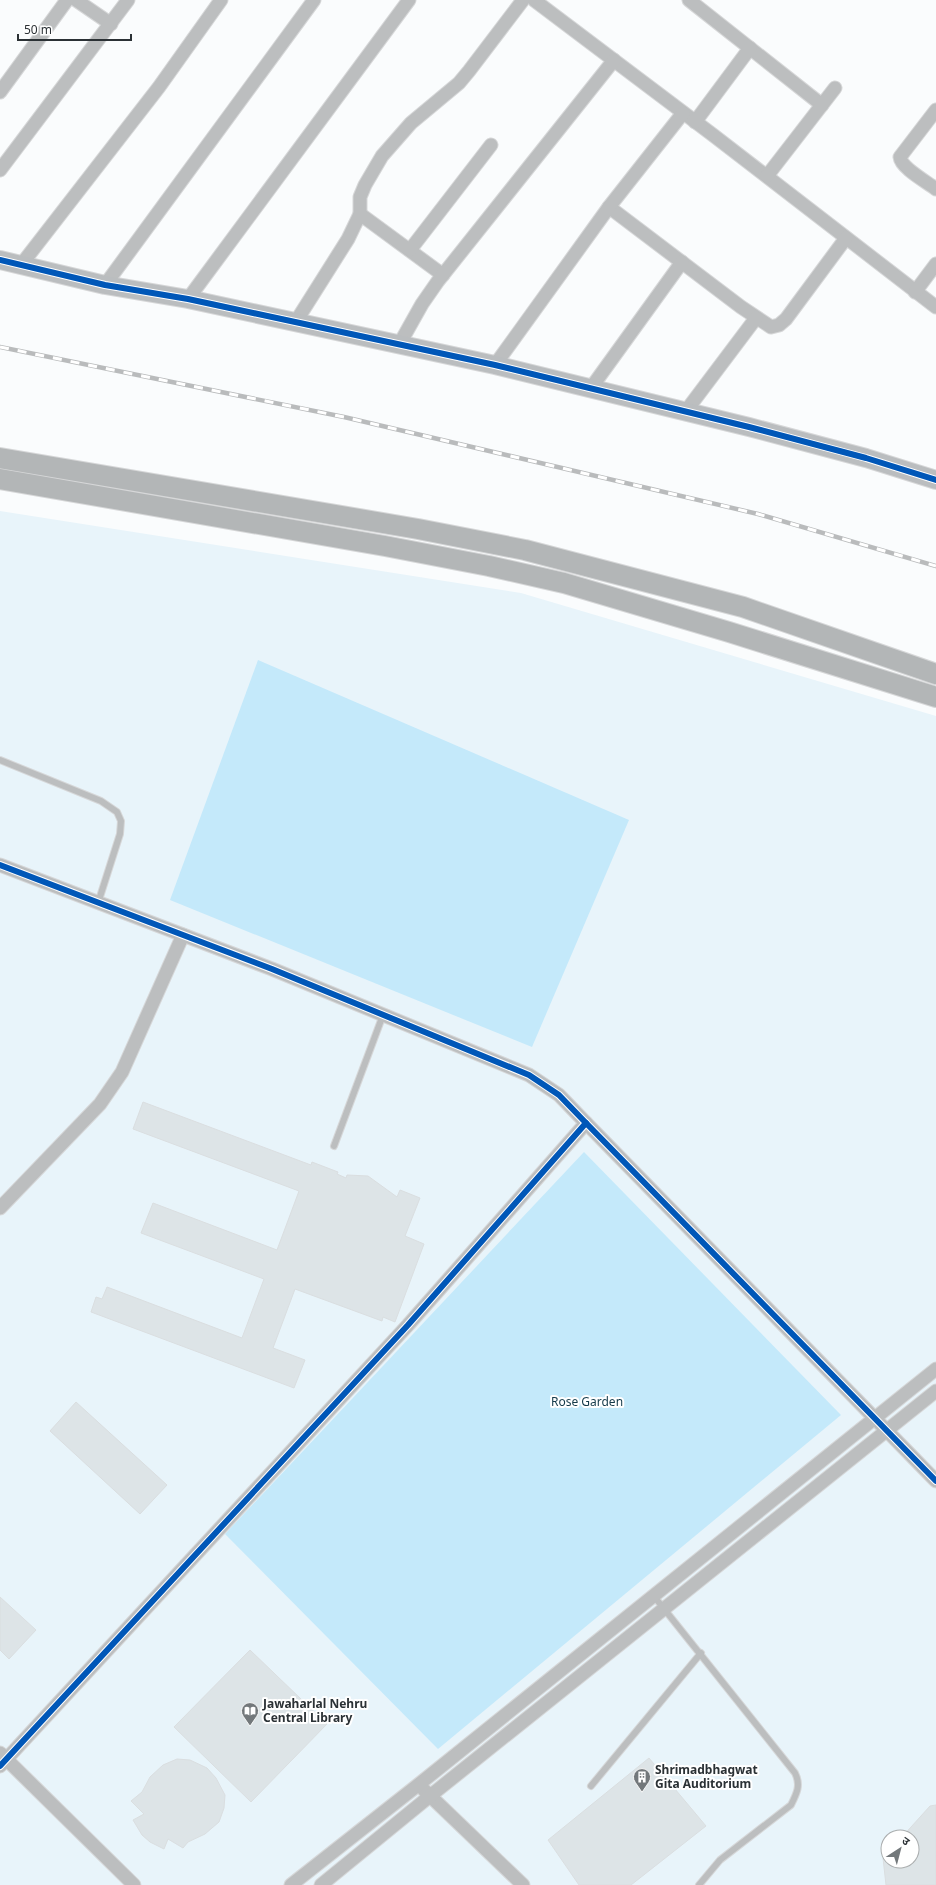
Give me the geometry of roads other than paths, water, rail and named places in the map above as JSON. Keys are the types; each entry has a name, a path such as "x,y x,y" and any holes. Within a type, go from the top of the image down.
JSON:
{"main road":[{"path":"0,458 418,529 525,550 743,607 936,674"},
{"path":"0,479 385,546 489,566 564,583 729,632 936,697"}],"street":[{"path":"0,92 67,0"},
{"path":"76,0 111,24"},
{"path":"0,170 128,0"},
{"path":"21,264 159,86 221,0"},
{"path":"105,284 314,0"},
{"path":"188,300 409,0"},
{"path":"295,323 338,257 360,214 360,197 365,185 382,156 411,123 459,83 523,0"},
{"path":"534,0 767,176 936,307"},
{"path":"689,0 822,105"},
{"path":"695,122 750,48"},
{"path":"399,345 422,304 443,275 614,60"},
{"path":"767,176 835,88"},
{"path":"936,110 900,157 900,161 904,166 936,189"},
{"path":"495,365 609,207 683,113"},
{"path":"410,250 490,145"},
{"path":"609,207 756,318 771,327 779,325 786,319 846,238"},
{"path":"360,214 443,275"},
{"path":"0,260 105,284 188,300 495,365 686,411 866,458 936,480"},
{"path":"591,388 682,262"},
{"path":"915,292 936,264"},
{"path":"686,411 756,318"},
{"path":"0,865 272,969 529,1075 559,1095 936,1481"},
{"path":"0,1208 100,1104 122,1072 183,935"},
{"path":"134,1885 2,1760 408,1325 586,1123"},
{"path":"291,1885 418,1785 874,1417 936,1369"},
{"path":"321,1885 936,1391"},
{"path":"418,1785 523,1885"}],"lane":[{"path":"0,760 101,801 117,812 121,821 120,834 98,903"},
{"path":"334,1146 383,1014"},
{"path":"653,1595 795,1773 799,1781 797,1794 791,1804 720,1860 699,1885"},
{"path":"591,1786 700,1653"}],"railway":[{"path":"0,347 344,417 758,514 936,566"}],"place":[{"name":"Jawaharlal Nehru Central Library","path":"250,1726"},
{"name":"Shrimadbhagwat Gita Auditorium","path":"642,1792"}],"park label":[{"name":"Rose Garden","path":"587,1402"}]}
